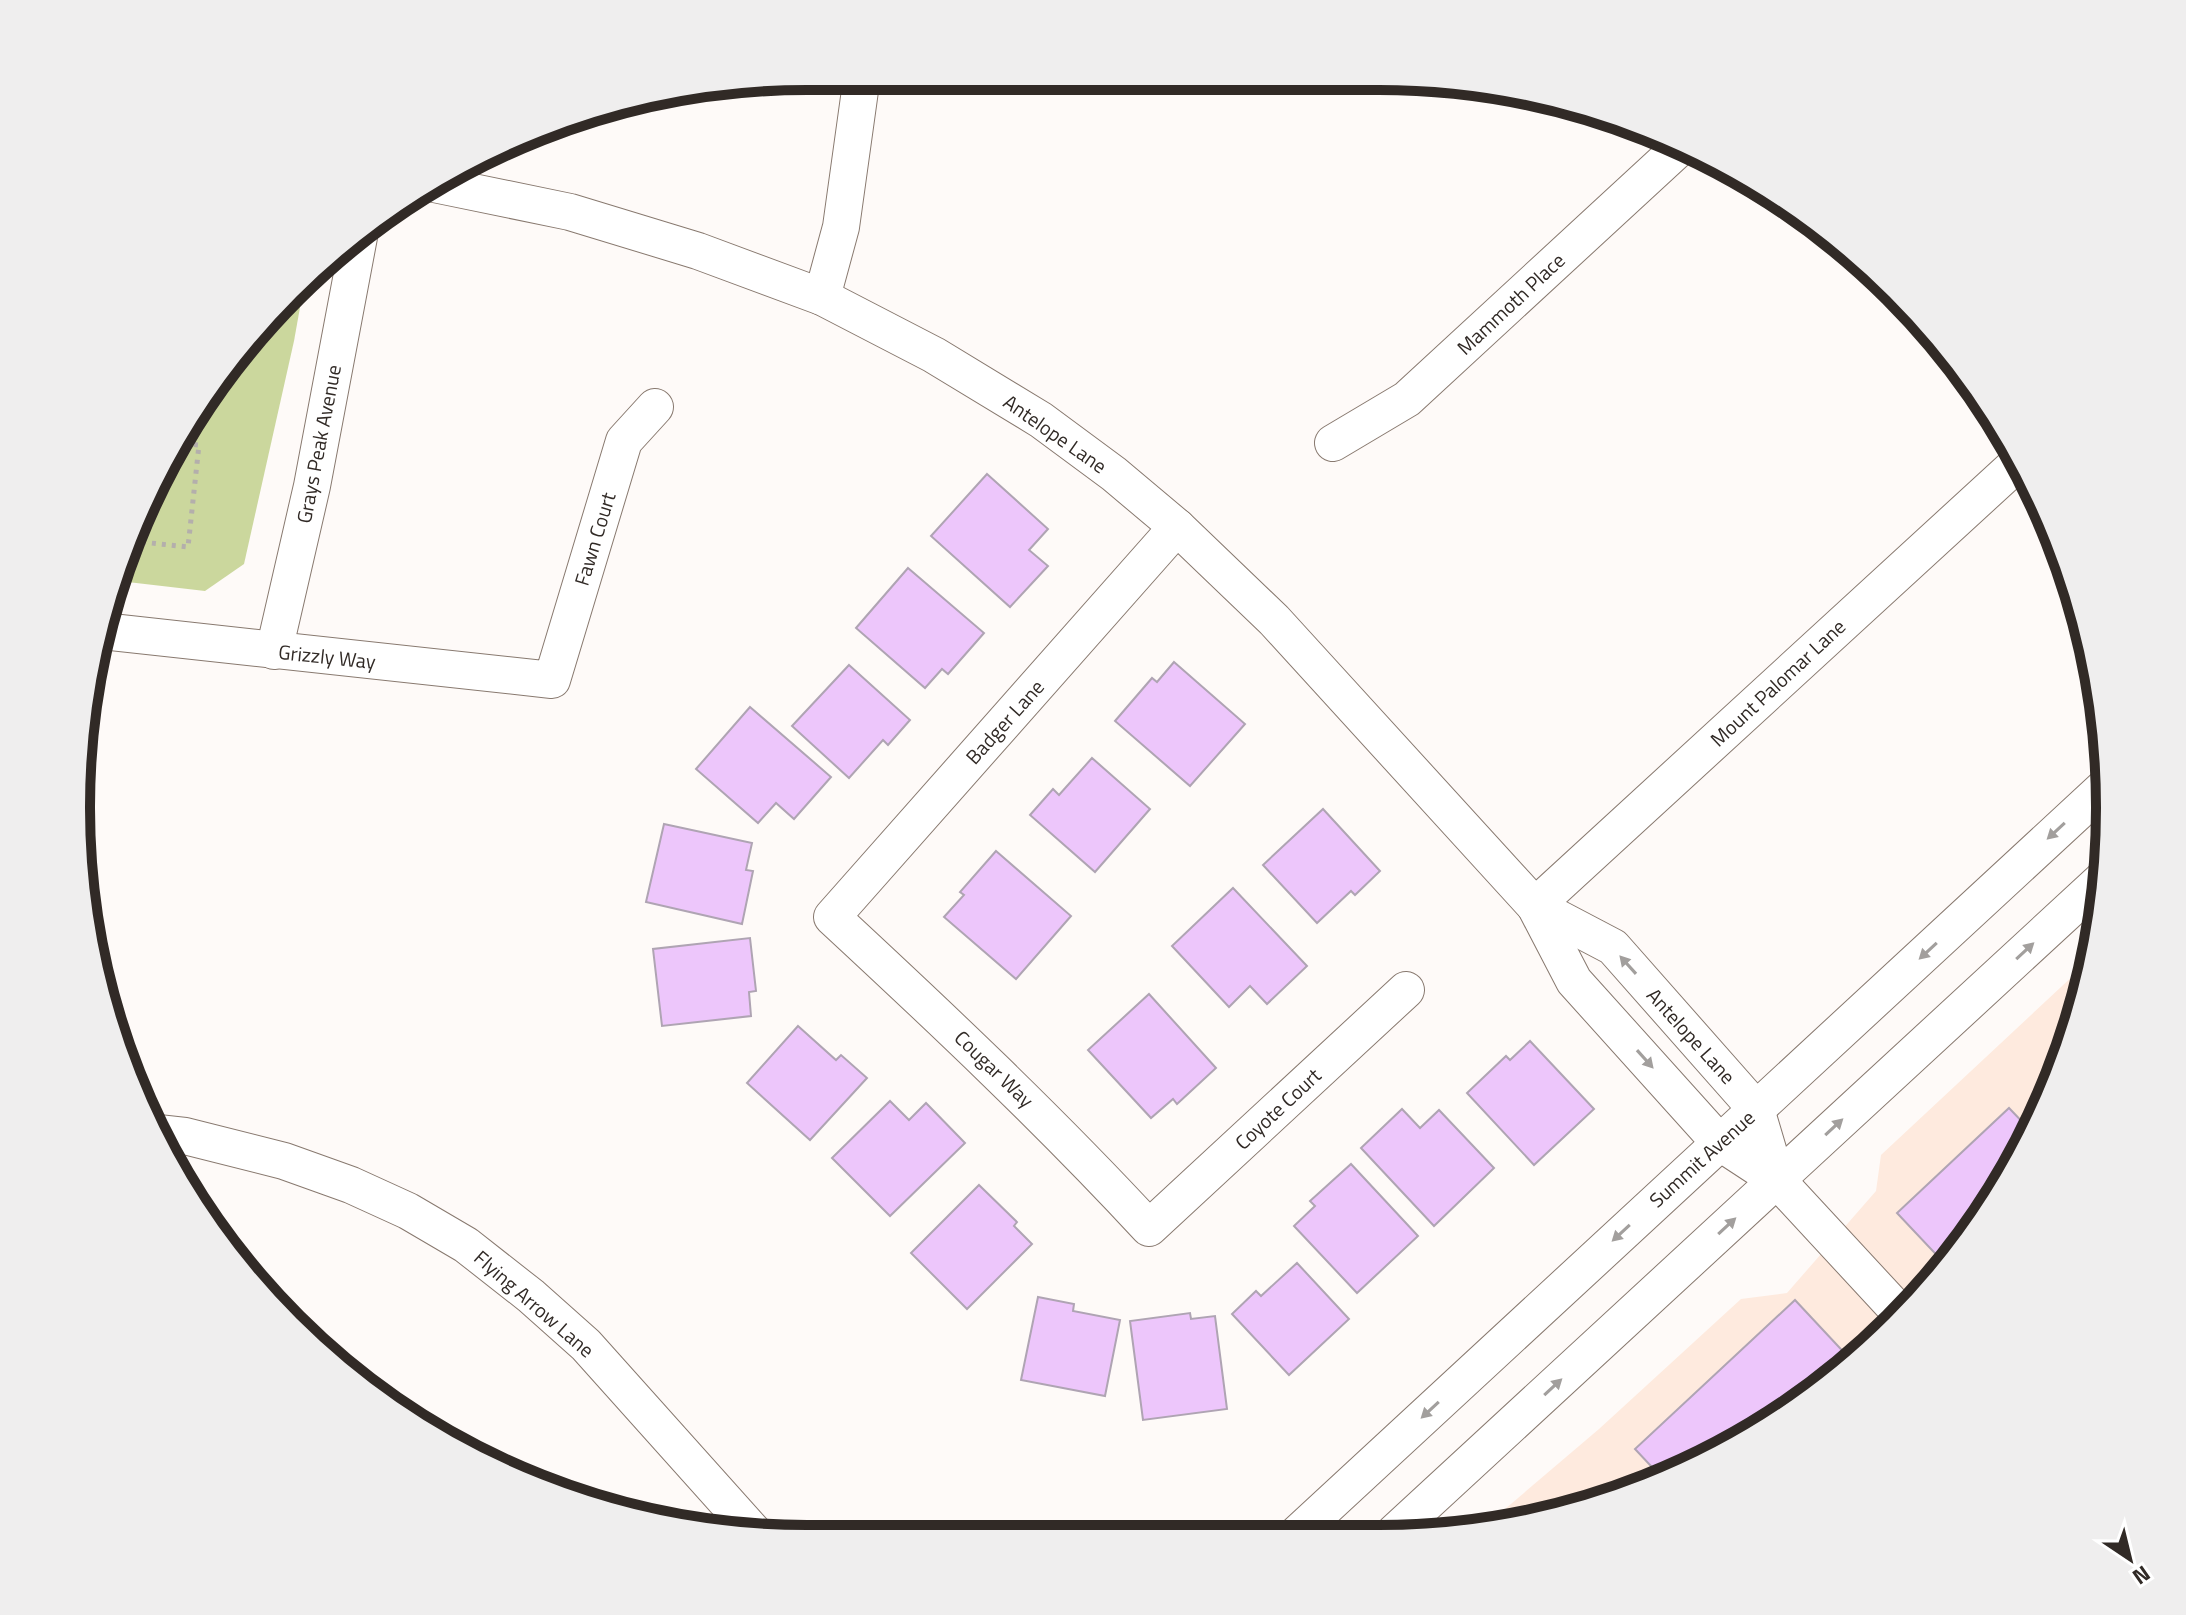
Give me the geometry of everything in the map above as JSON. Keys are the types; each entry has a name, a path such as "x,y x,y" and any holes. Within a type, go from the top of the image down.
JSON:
{"street":[{"path":"822,297 841,227 860,90"},
{"name":"Mammoth Place","path":"1333,443 1407,399 1673,154"},
{"name":"Antelope Lane","path":"448,187 570,212 698,251 822,297 934,355 1041,420 1114,474 1177,527 1274,620 1535,906 1574,981 1719,1142 1777,1180"},
{"name":"Grays Peak Avenue","path":"274,651 312,486 357,250"},
{"name":"Fawn Court","path":"552,680 624,441 655,407"},
{"name":"Mount Palomar Lane","path":"1535,906 2011,469"},
{"name":"Badger Lane","path":"832,917 1177,527"},
{"name":"Grizzly Way","path":"112,632 552,680"},
{"name":"Summit Avenue","path":"1307,1525 2095,796"},
{"path":"1404,1524 2091,890"},
{"name":"Antelope Lane","path":"1535,906 1613,947 1756,1109 1777,1180"},
{"name":"Cougar Way","path":"832,917 1068,1142 1149,1228"},
{"name":"Coyote Court","path":"1149,1228 1406,990"},
{"name":"Flying Arrow Lane","path":"169,1134 284,1161 351,1185 408,1211 466,1245 531,1296 586,1345 744,1522"},
{"path":"1777,1180 1894,1306"}],"path":[{"path":"142,542 188,547 199,445 189,444"}],"shaded area":[{"path":"2076,973 2058,1038 2041,1082 2000,1166 1948,1244 1918,1281 1852,1347 1777,1404 1696,1451 1609,1487 1564,1501 1499,1514 1599,1429 1741,1299 1787,1293 1876,1191 1881,1155"}],"green space":[{"path":"302,299 244,564 205,591 126,582 164,490 186,449 238,371"}],"building":[{"path":"987,474 1048,529 1029,550 1048,566 1010,607 931,536"},
{"path":"908,568 984,633 948,674 942,669 925,688 856,628"},
{"path":"1174,662 1245,724 1190,786 1115,721 1152,678 1157,682"},
{"path":"849,665 910,720 888,745 883,740 849,778 792,726"},
{"path":"750,707 831,777 794,819 776,803 758,823 696,769"},
{"path":"1092,758 1150,809 1095,872 1030,815 1053,789 1059,795"},
{"path":"1323,809 1380,871 1355,895 1351,891 1317,923 1263,865"},
{"path":"664,824 752,843 746,870 753,871 742,924 646,902"},
{"path":"996,851 1071,916 1016,979 944,917 964,895 960,892"},
{"path":"1233,888 1307,966 1267,1004 1250,986 1229,1007 1172,946"},
{"path":"750,938 756,991 749,992 751,1016 662,1026 653,949"},
{"path":"1149,994 1216,1068 1177,1104 1173,1099 1151,1118 1088,1050"},
{"path":"798,1026 836,1060 841,1055 867,1078 810,1140 747,1083"},
{"path":"1530,1041 1594,1109 1534,1165 1467,1093 1506,1056 1510,1060"},
{"path":"890,1101 909,1120 926,1103 965,1143 890,1216 832,1158"},
{"path":"2009,1108 2023,1123 1975,1206 1938,1256 1897,1213"},
{"path":"1402,1109 1420,1128 1439,1110 1494,1168 1434,1226 1361,1148"},
{"path":"1351,1164 1418,1236 1357,1293 1294,1226 1315,1206 1310,1201"},
{"path":"979,1185 1017,1222 1014,1226 1032,1244 967,1309 911,1253"},
{"path":"1297,1263 1349,1319 1289,1375 1232,1314 1256,1291 1261,1296"},
{"path":"1038,1297 1074,1304 1073,1311 1120,1320 1105,1396 1021,1380"},
{"path":"1795,1300 1845,1353 1777,1404 1696,1451 1654,1469 1635,1449"},
{"path":"1190,1313 1191,1319 1215,1316 1227,1409 1143,1420 1130,1321"}]}
